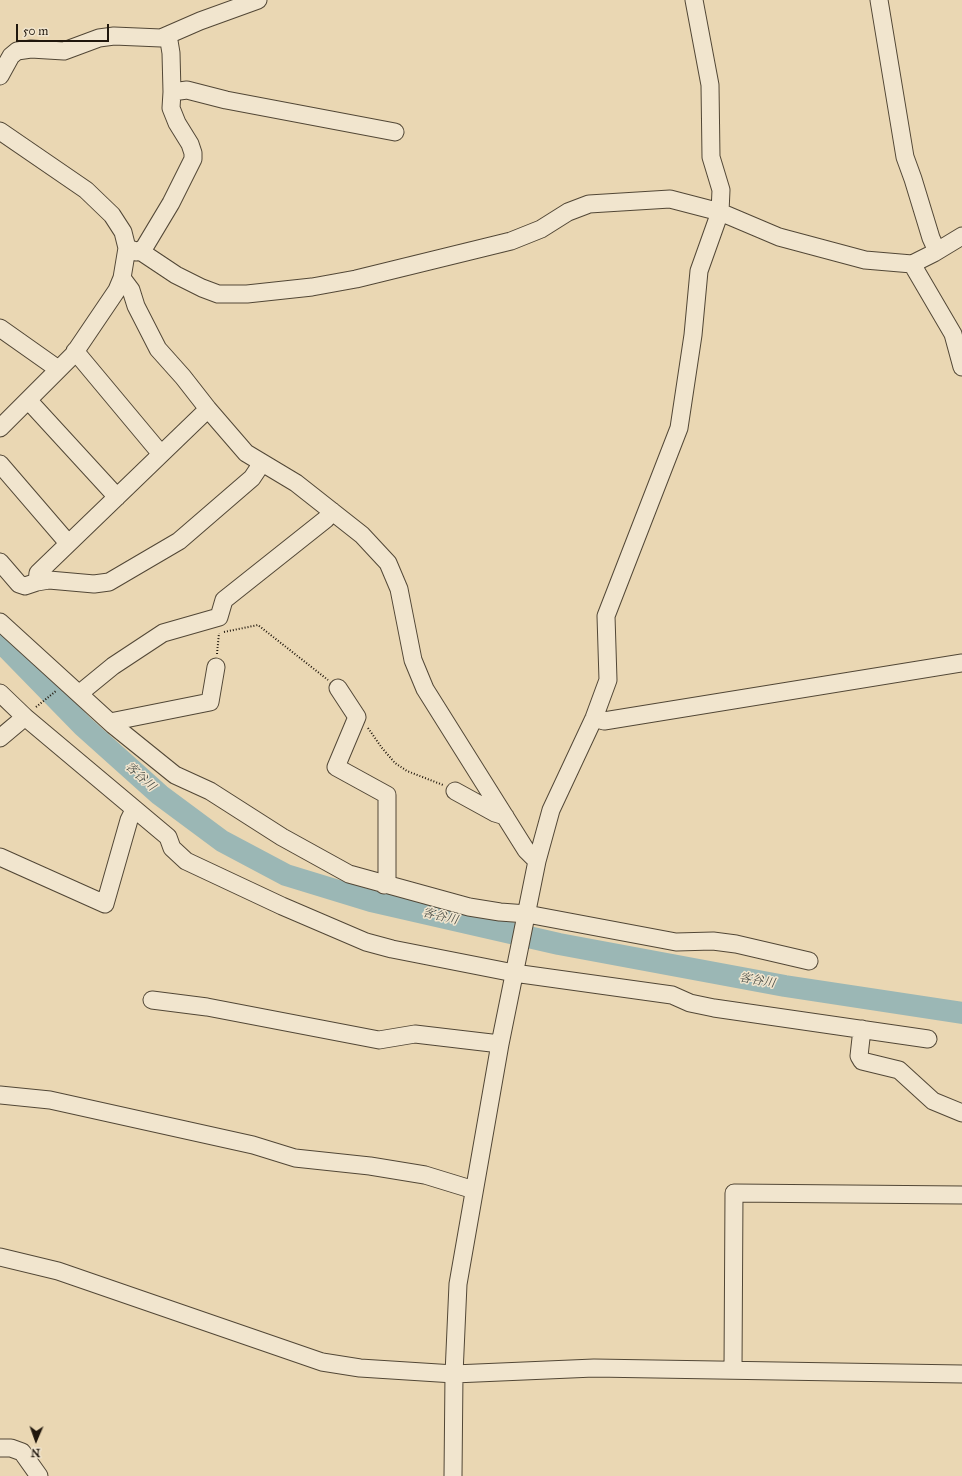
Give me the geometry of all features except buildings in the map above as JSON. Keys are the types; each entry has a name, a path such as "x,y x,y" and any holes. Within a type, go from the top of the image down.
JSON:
{"street":[{"path":"0,76 11,56 17,51 64,51 99,38 114,36 145,38 168,35 200,21 258,0"},
{"path":"453,1476 454,1374 458,1284 500,1044 537,861 551,810 594,718 608,680 606,616 679,428 693,335 699,271 720,212 721,190 711,158 710,85 694,0"},
{"path":"879,0 905,157 931,238 937,251"},
{"path":"131,250 144,248 171,203 193,160 193,153 190,144 177,123 171,108 171,53 168,35"},
{"path":"172,92 187,90 226,100 395,132"},
{"path":"0,131 86,190 112,215 123,232 131,250 117,290 75,352 28,400 3,420"},
{"path":"131,250 143,253 176,275 202,288 218,294 247,294 312,287 356,279 504,243 541,230 568,212 589,204 670,199 720,212 779,237 865,260 912,264 962,236"},
{"path":"912,264 953,334 962,368"},
{"path":"122,278 131,290 136,306 158,349 246,453 296,483 362,535 388,563 399,589 413,660 425,689 526,850 537,861"},
{"path":"0,328 58,370"},
{"path":"75,352 161,454"},
{"path":"28,400 117,497"},
{"path":"38,582 38,573 208,409"},
{"path":"0,562 19,584 25,586 49,580 94,584 109,582 179,541 252,478 262,463"},
{"path":"0,464 68,543"},
{"path":"80,693 114,666 163,633 219,617 224,600 326,519 332,511"},
{"path":"0,622 80,693 110,722 175,775 210,791 282,837 349,874 384,885 469,907 676,942 713,941 736,944 809,961"},
{"path":"594,718 604,721 962,664"},
{"path":"110,722 210,702 216,667"},
{"path":"338,688 357,717 336,767 387,795 387,878 384,885"},
{"path":"0,693 30,713 134,810 168,837 172,848 186,861 366,942 392,949 672,995 690,1003 714,1008 928,1040"},
{"path":"0,738 30,713"},
{"path":"455,791 494,813 505,816"},
{"path":"0,857 105,904 129,820 134,810"},
{"path":"152,1000 207,1007 379,1040 415,1034 500,1044"},
{"path":"862,1029 859,1056 862,1061 899,1070 932,1101 962,1113"},
{"path":"0,1095 50,1100 253,1145 295,1158 370,1166 425,1175 474,1190"},
{"path":"733,1369 734,1193 962,1196"},
{"path":"0,1257 58,1271 322,1362 360,1368 454,1374 572,1368 733,1369 962,1374"},
{"path":"0,1448 11,1448 22,1452 39,1476"}],"path":[{"path":"216,667 219,633 258,626 314,667 338,688"},
{"path":"30,713 57,690"},
{"path":"357,717 360,717 382,748 395,762 407,771 452,788 455,791"}],"waterway":[{"name":"客谷川","path":"0,641 83,726 160,795 222,841 286,875 371,901 559,944 785,986 962,1013"}]}
